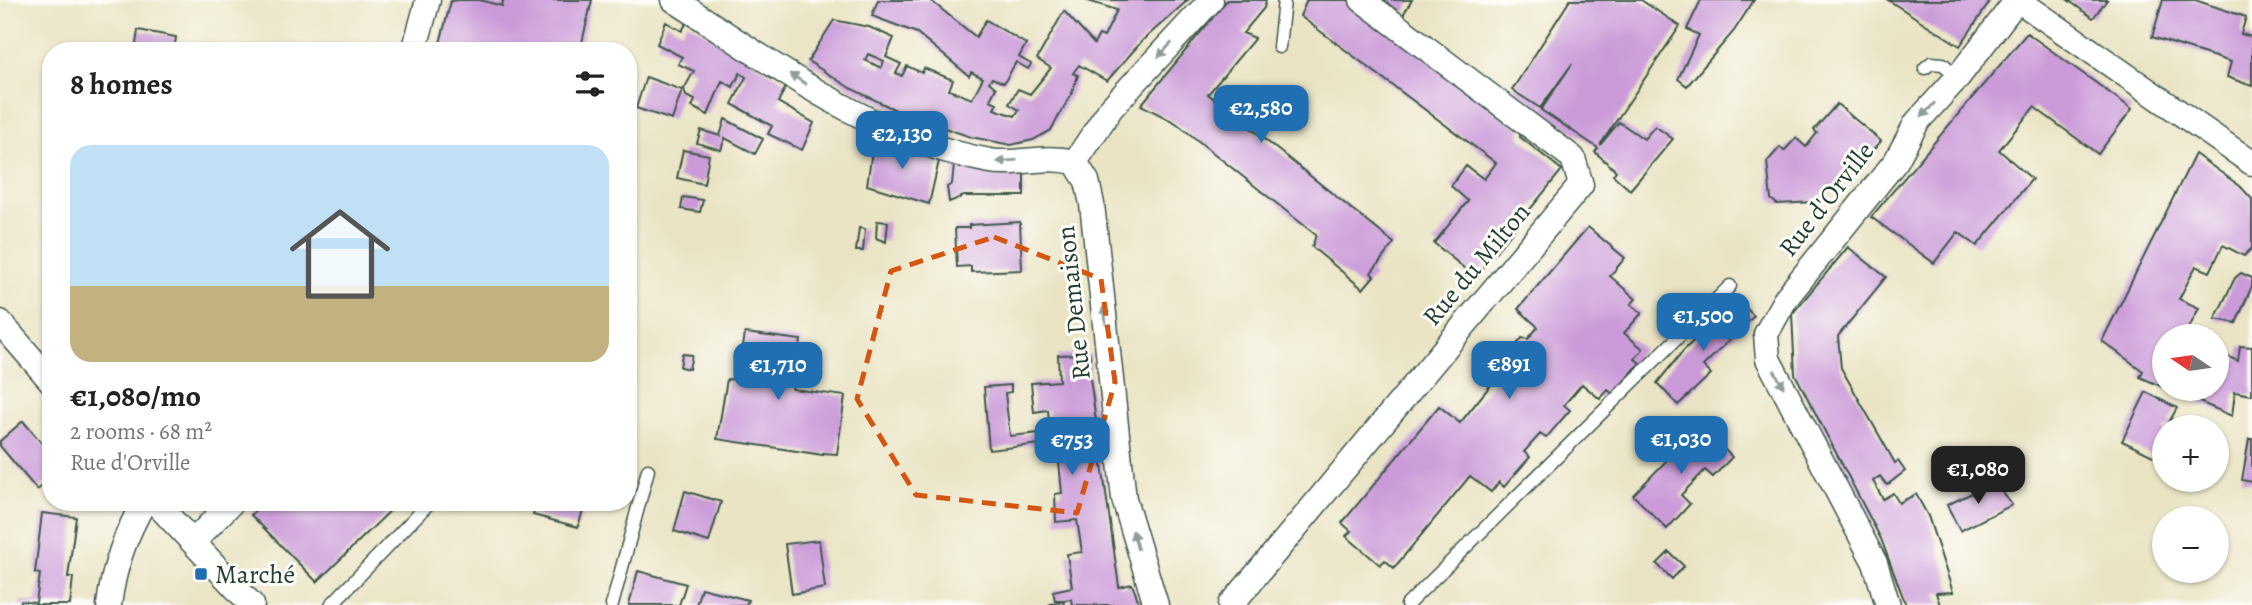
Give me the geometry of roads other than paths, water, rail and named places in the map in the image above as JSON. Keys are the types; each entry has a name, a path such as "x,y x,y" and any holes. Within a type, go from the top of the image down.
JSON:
{"street":[{"path":"416,42 428,0"},
{"path":"674,0 835,103 904,138 993,162 1052,157 1075,162 1111,108 1211,0"},
{"name":"Rue du Milton","path":"1236,604 1581,185 1573,158 1362,0"},
{"path":"2018,0 2252,163"},
{"name":"Rue d'Orville","path":"1888,605 1875,563 1768,359 1766,334 1786,298 1896,161 1917,122 1958,77 2018,0"},
{"name":"Rue Demaison","path":"1075,162 1087,181 1092,204 1125,499 1156,605"},
{"path":"0,322 42,371"},
{"path":"109,605 113,573 124,537 139,511"},
{"path":"164,511 252,605"},
{"path":"193,542 223,511"}],"lane":[{"path":"1279,47 1284,0"},
{"path":"1925,68 1931,63 1943,64 1958,77"},
{"path":"1406,605 1730,286"},
{"path":"612,605 648,470"},
{"path":"331,605 421,511"}],"place":[{"name":"Marché","path":"201,574"}]}
